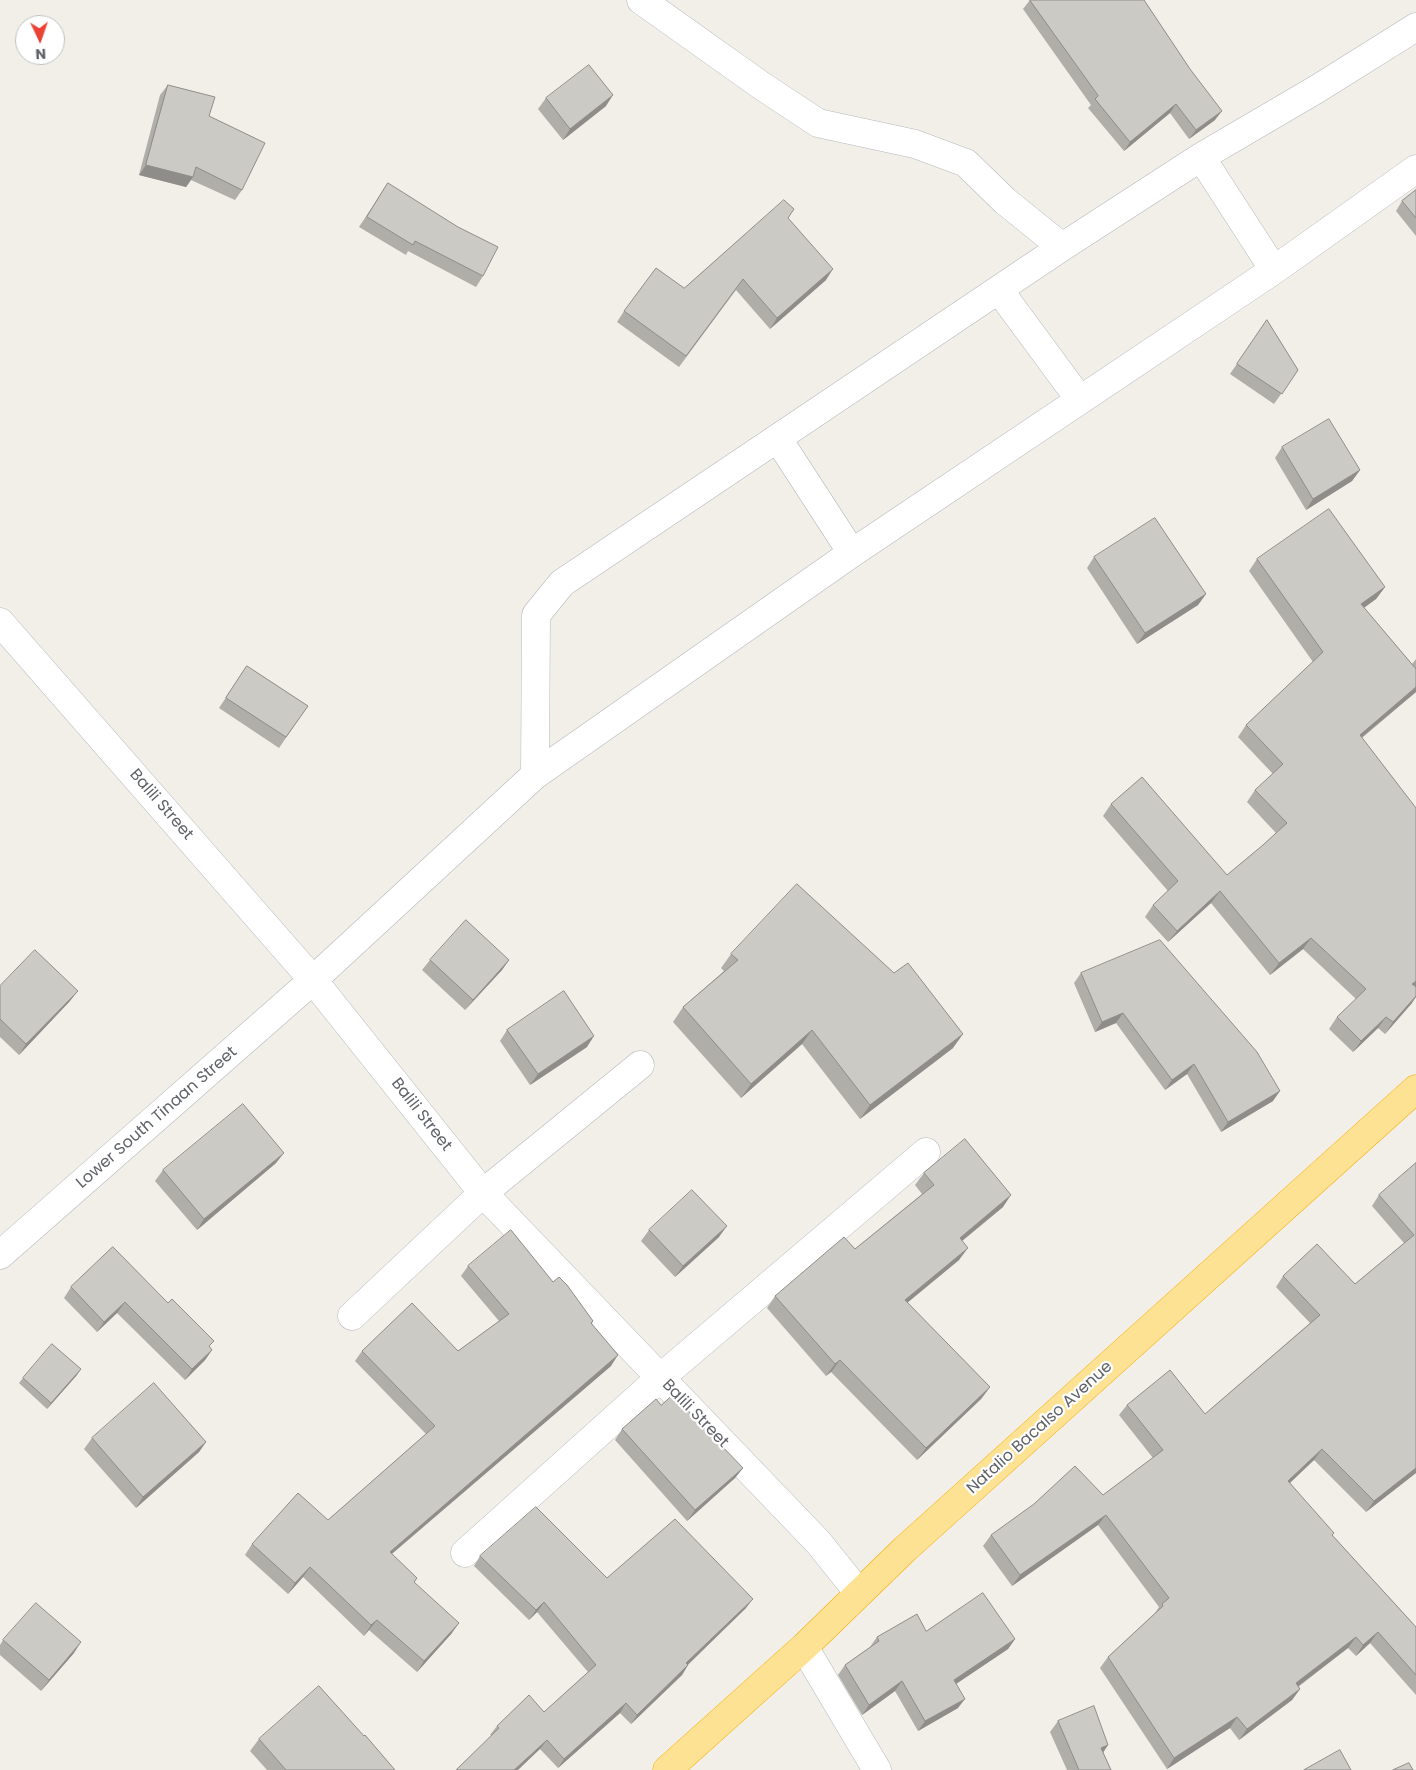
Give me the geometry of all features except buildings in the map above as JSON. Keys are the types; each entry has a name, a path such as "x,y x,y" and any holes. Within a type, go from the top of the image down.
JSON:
{"highway":[{"name":"Natalio Bacalso Avenue","path":"667,1770 804,1647 859,1593 1416,1089"}],"street":[{"path":"641,0 746,75 818,123 915,144 966,163 1005,201 1062,247"},
{"path":"535,775 536,615 562,583 1062,247 1201,157 1416,28"},
{"path":"1201,157 1274,270"},
{"name":"Lower South Tinaan Street","path":"0,1255 313,980 535,775 852,553 1274,270 1416,169"},
{"path":"999,290 1080,400"},
{"path":"778,439 852,553"},
{"name":"Balili Street","path":"0,622 313,980 483,1193 818,1542 859,1593"},
{"path":"352,1316 483,1193 640,1065"},
{"path":"465,1553 660,1378 926,1152"},
{"path":"804,1647 877,1770"}]}
